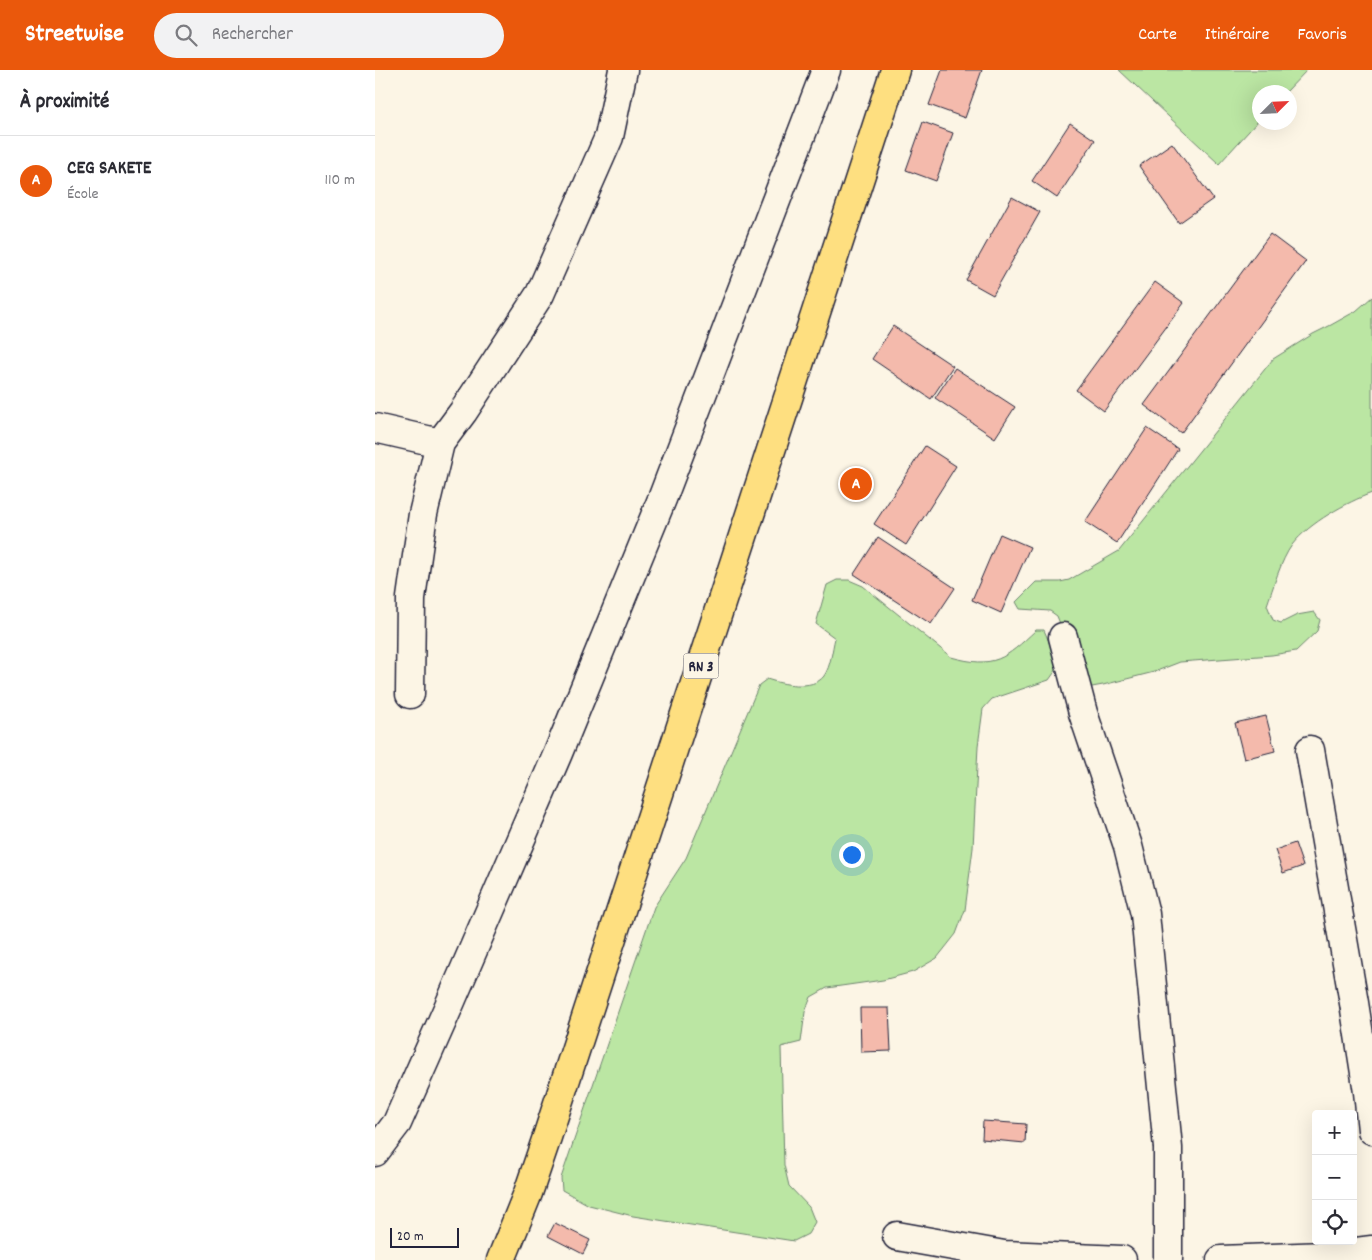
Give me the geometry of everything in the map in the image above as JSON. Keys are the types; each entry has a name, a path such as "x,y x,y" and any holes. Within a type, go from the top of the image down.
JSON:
{"main road":[{"name":"RN 3","path":"501,1260 528,1193 547,1137 895,70"}],"street":[{"path":"410,694 411,598 423,514 440,443 463,412 540,294 609,137 623,70"},
{"path":"375,1152 397,1123 558,753 662,500 826,70"},
{"path":"375,428 440,443"},
{"path":"1063,637 1083,713 1128,846 1145,914 1168,1148 1168,1260"},
{"path":"1310,750 1354,1003 1372,1130"},
{"path":"897,1236 1004,1257 1122,1260"},
{"path":"1221,1260 1325,1258 1372,1250"}],"green space":[{"path":"1119,70 1307,70 1293,85 1252,85 1252,128 1219,164"},
{"path":"1372,297 1372,493 1329,514 1299,537 1284,558 1267,605 1273,620 1281,623 1297,615 1314,612 1320,620 1317,631 1296,651 1272,655 1180,662 1154,672 1092,687 1075,663 1057,616 1050,611 1020,609 1016,602 1036,582 1069,580 1119,551 1273,359 1313,334 1356,311"},
{"path":"837,580 849,580 863,586 951,657 978,662 998,659 1016,648 1036,630 1044,630 1059,666 1049,680 992,699 983,709 978,746 973,848 965,910 956,934 937,958 913,972 883,980 827,988 811,997 805,1012 801,1042 781,1047 784,1165 789,1186 809,1207 815,1222 808,1234 794,1241 633,1216 589,1205 562,1190 561,1178 654,907 686,858 759,685 767,679 780,683 805,685 819,681 824,676 830,663 835,638 816,624 827,585"}],"building":[{"path":"942,70 982,70 965,118 929,105"},
{"path":"923,122 953,133 936,181 906,170"},
{"path":"1070,123 1095,140 1057,198 1032,181"},
{"path":"1172,143 1213,199 1179,223 1139,166"},
{"path":"1012,197 1040,212 993,295 966,280"},
{"path":"1270,234 1306,261 1181,433 1144,405"},
{"path":"1155,282 1184,303 1104,411 1076,390"},
{"path":"893,326 953,366 931,399 872,359"},
{"path":"955,368 1015,407 995,438 935,398"},
{"path":"1147,428 1178,449 1117,543 1085,522"},
{"path":"925,446 956,466 906,545 874,524"},
{"path":"1000,534 1030,547 1001,613 972,600"},
{"path":"878,537 955,588 931,624 854,574"},
{"path":"1266,716 1275,751 1244,759 1235,723"},
{"path":"1295,843 1303,866 1283,873 1275,850"},
{"path":"860,1008 889,1008 891,1051 861,1052"},
{"path":"983,1121 1026,1124 1025,1143 982,1139"},
{"path":"555,1223 590,1240 583,1254 548,1236"}],"place":[{"name":"CEG SAKETE","path":"856,484"}]}
